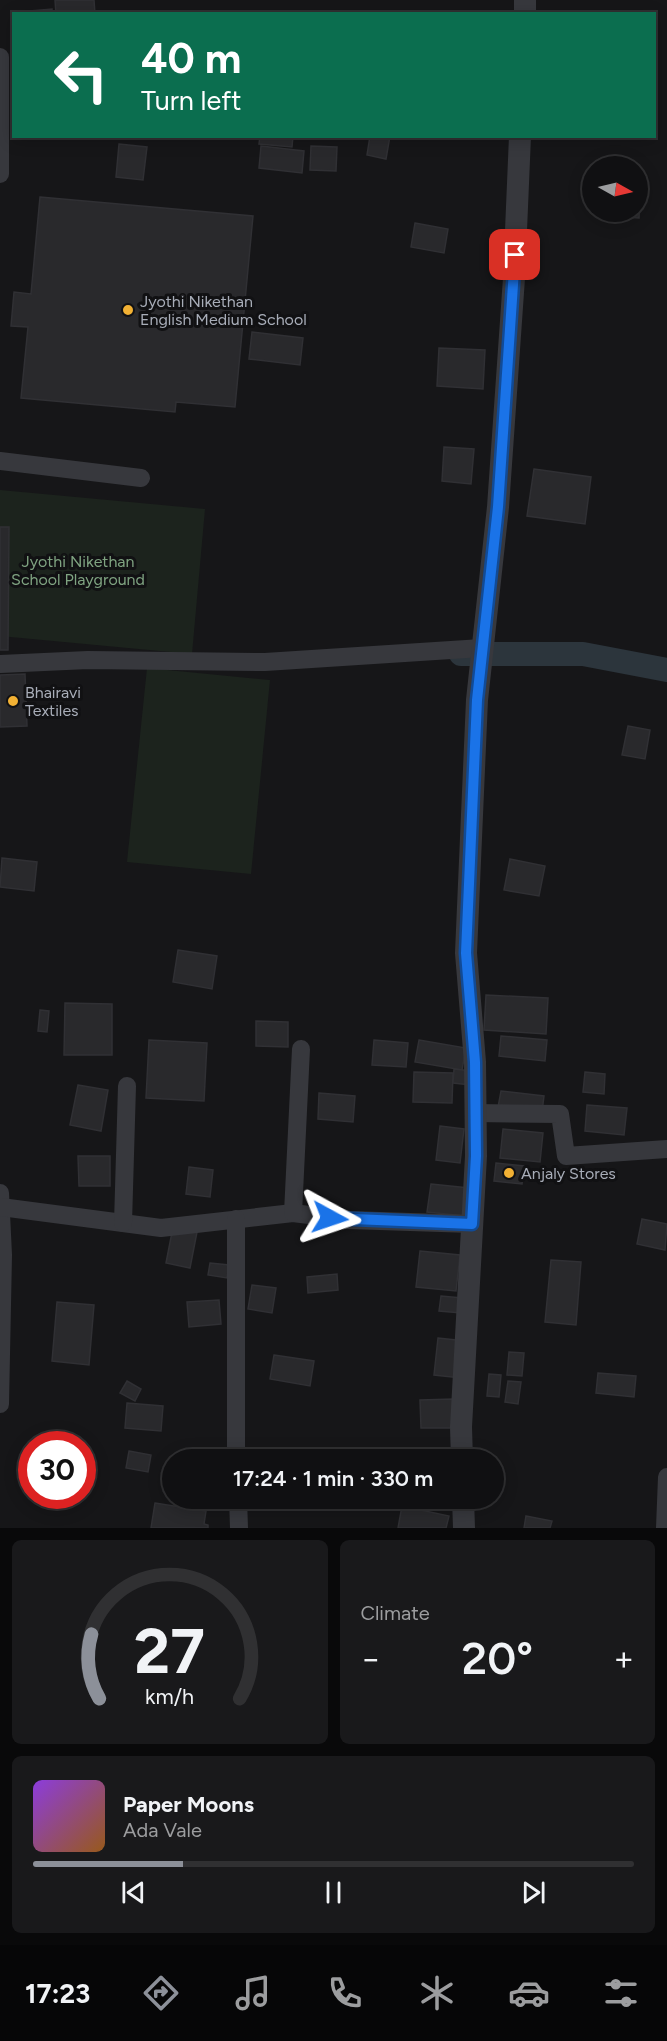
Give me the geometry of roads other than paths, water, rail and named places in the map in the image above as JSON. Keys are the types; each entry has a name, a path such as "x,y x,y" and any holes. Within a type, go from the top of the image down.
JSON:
{"street":[{"path":"0,57 0,174"},
{"path":"462,1449 476,1113 475,1062 466,953 477,700 498,507 514,278 520,138"},
{"path":"0,461 141,478"},
{"path":"0,664 88,660 265,662 482,654"},
{"path":"293,1213 301,1049"},
{"path":"123,1223 127,1086"},
{"path":"476,1113 560,1114 566,1156 667,1149"},
{"path":"0,1193 0,1404"},
{"path":"1,1207 161,1228 293,1213 349,1221 472,1224"},
{"path":"236,1219 236,1449"},
{"path":"665,1528 667,1477"},
{"path":"238,1509 239,1528"},
{"path":"464,1509 464,1528"}],"waterway":[{"path":"461,654 583,654 667,670"}],"place":[{"name":"Jyothi Nikethan English Medium School","path":"128,310"},
{"name":"Bhairavi Textiles","path":"13,701"},
{"name":"Anjaly Stores","path":"509,1173"}],"park label":[{"name":"Jyothi Nikethan School Playground","path":"78,570"}]}
